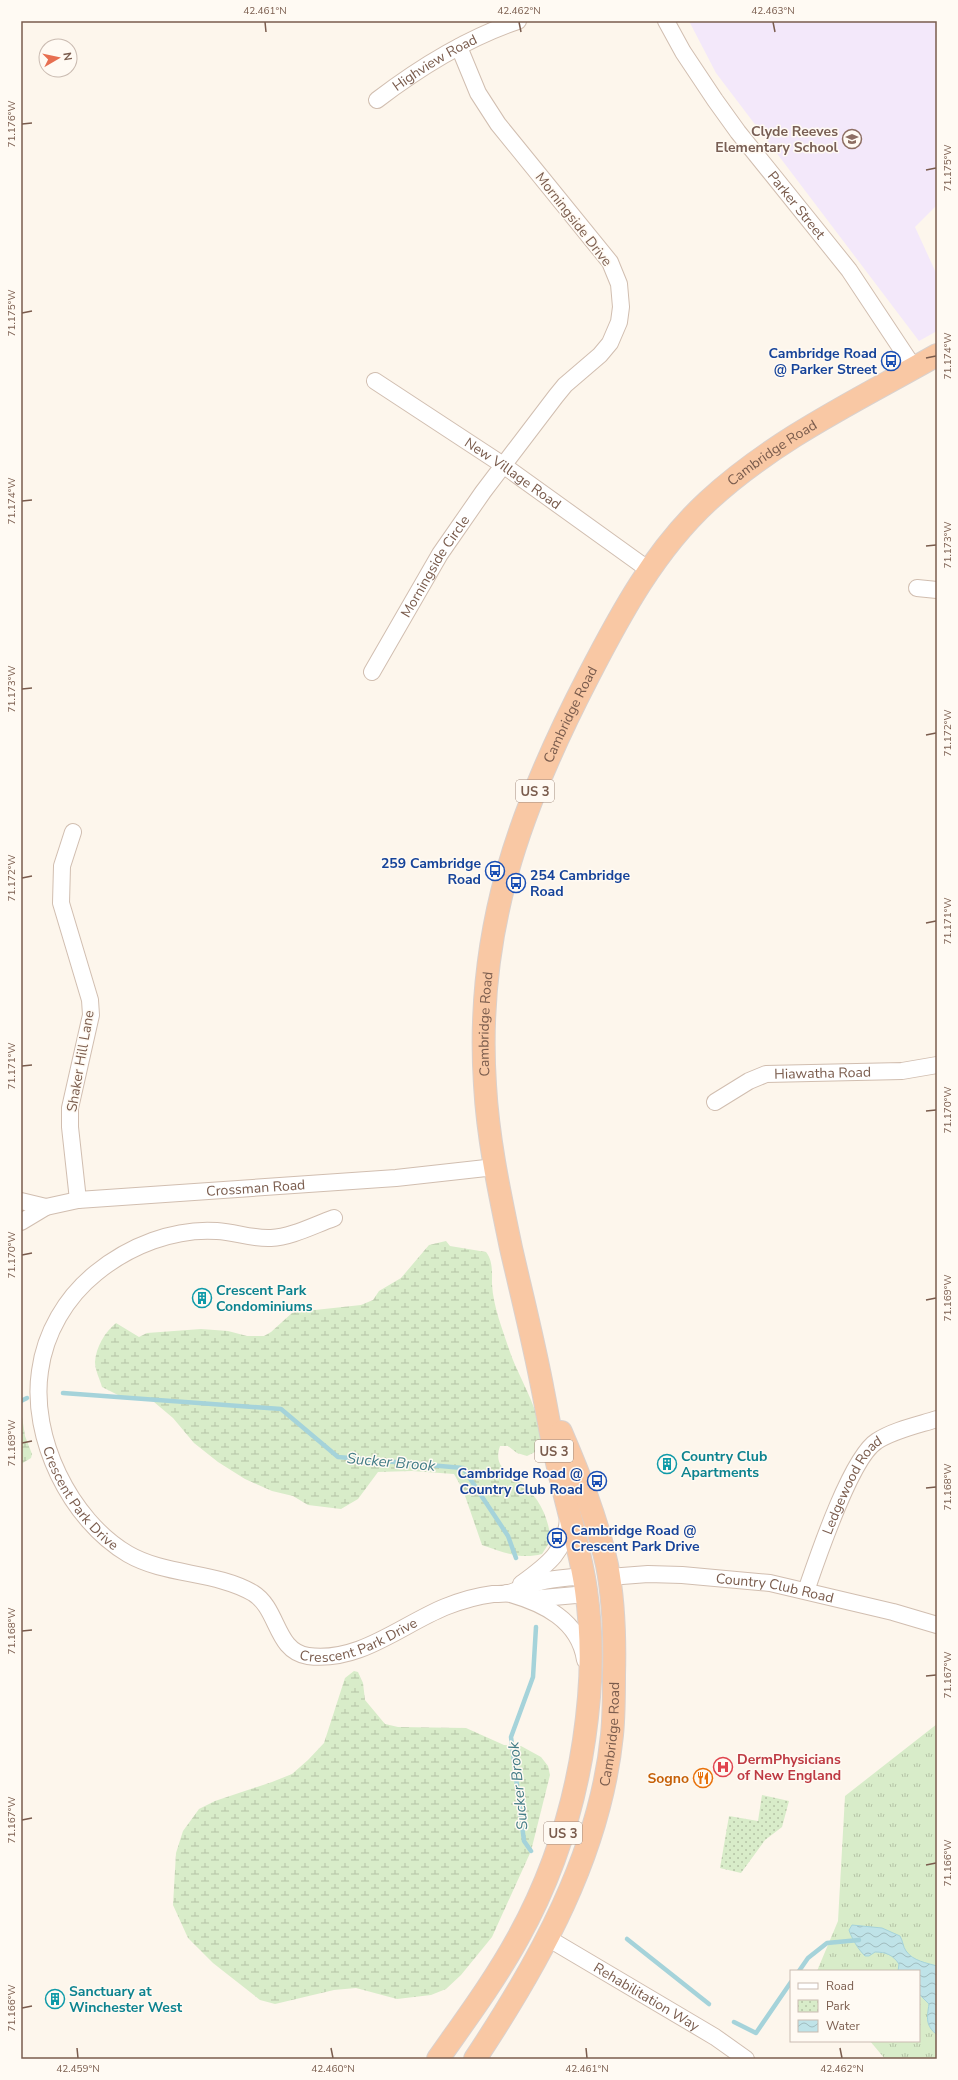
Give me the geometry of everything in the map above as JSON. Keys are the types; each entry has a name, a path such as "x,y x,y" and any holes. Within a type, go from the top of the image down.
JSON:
{"highway":[{"name":"Cambridge Road","path":"438,2059 484,1994 507,1957 546,1881 562,1836 576,1779 584,1739 589,1696 590,1634 585,1585 549,1429 543,1390 495,1167 485,1089 484,1037 490,953 505,876 522,824 557,740 608,637 649,570 670,541 696,512 749,467 807,428 937,355"},
{"name":"Cambridge Road","path":"475,2059 508,2010 565,1903 596,1817 609,1758 612,1734 615,1642 609,1577 600,1538 587,1498 543,1390"},
{"path":"585,1585 609,1577"}],"street":[{"name":"Highview Road","path":"377,100 421,69 459,47 486,33 518,21"},
{"name":"Parker Street","path":"666,21 683,52 715,100 738,132 849,270 914,368"},
{"name":"Morningside Drive","path":"459,47 487,108 506,135 606,256 614,269 621,291 619,322 610,343 600,355 556,396 503,465"},
{"name":"New Village Road","path":"375,381 503,465 649,570"},
{"name":"Morningside Circle","path":"372,672 440,554 503,465"},
{"path":"917,588 937,590"},
{"name":"Shaker Hill Lane","path":"73,832 62,866 61,903 90,1000 91,1015 70,1108 70,1127 78,1200"},
{"name":"Hiawatha Road","path":"714,1102 749,1081 766,1074 902,1071 937,1065"},
{"name":"Crossman Road","path":"21,1222 46,1207 78,1200 396,1178 495,1167"},
{"path":"21,1201 46,1207"},
{"name":"Crescent Park Drive","path":"334,1218 292,1233 272,1238 215,1231 195,1230 178,1233 138,1247 110,1263 94,1275 68,1303 54,1325 40,1371 39,1390 42,1424 52,1461 61,1480 89,1520 108,1540 124,1551 152,1564 230,1584 251,1592 261,1599 269,1609 286,1644 293,1650 305,1656 334,1656 357,1651 446,1606 479,1597 507,1594 550,1580 585,1585"},
{"name":"Ledgewood Road","path":"806,1591 836,1512 855,1469 866,1451 881,1439 937,1419"},
{"name":"Crescent Park Drive","path":"507,1594 539,1571 558,1552 568,1531 569,1511"},
{"name":"Country Club Road","path":"609,1577 648,1574 710,1576 770,1583 893,1612 937,1625"},
{"name":"Crescent Park Drive","path":"527,1599 585,1585"},
{"name":"Crescent Park Drive","path":"507,1594 527,1599 552,1611 571,1627 578,1636 584,1653 589,1696"},
{"name":"Rehabilitation Way","path":"546,1937 715,2037 746,2059"}],"shaded area":[{"name":"Clyde Reeves Elementary School","path":"689,21 937,21 937,205 915,227 937,275 937,331 919,341 716,73"}],"green space":[{"path":"446,1241 450,1246 486,1252 490,1259 492,1267 494,1301 510,1352 536,1414 540,1427 541,1439 539,1450 527,1456 517,1453 508,1446 500,1446 498,1454 499,1460 505,1470 525,1485 542,1509 548,1524 551,1540 542,1554 534,1556 519,1556 504,1553 482,1545 463,1490 454,1474 412,1471 378,1472 358,1499 341,1509 308,1505 293,1496 272,1491 245,1479 218,1462 194,1443 173,1418 154,1402 140,1397 120,1396 102,1387 95,1362 97,1351 108,1331 116,1323 139,1337 147,1333 201,1329 228,1331 247,1336 264,1336 271,1332 292,1313 302,1309 315,1310 361,1305 373,1300 379,1291 401,1278 429,1245"},
{"path":"21,1410 25,1436 32,1454 31,1458 21,1464"},
{"path":"354,1671 358,1672 363,1683 365,1700 385,1724 398,1727 466,1728 504,1745 521,1746 541,1757 548,1766 550,1775 531,1851 492,1937 461,1975 446,1989 431,1995 397,1999 356,1988 334,1990 275,2004 260,2000 213,1963 188,1938 173,1905 176,1853 183,1831 199,1809 215,1801 292,1774 308,1760 324,1743 345,1678"},
{"path":"937,1724 937,2059 885,2059 871,2042 920,2042 920,1970 817,1970 838,1921 845,1796"},
{"path":"762,1795 789,1801 782,1827 765,1840 741,1873 720,1868 729,1816 758,1821"}],"water":[{"path":"852,1925 882,1928 900,1936 905,1949 912,1957 937,1966 937,2035 930,2028 928,2021 929,2004 920,1995 920,1970 898,1970 899,1964 892,1956 886,1953 875,1952 869,1956 865,1956 858,1947 849,1930"}],"waterway":[{"name":"Sucker Brook","path":"63,1393 281,1409 338,1457 463,1468 508,1536 516,1558"},
{"name":"Sucker Brook","path":"21,1401 27,1398"},
{"name":"Sucker Brook","path":"531,1851 524,1841 511,1737 533,1677 536,1627"},
{"name":"Sucker Brook","path":"627,1939 709,2004"},
{"name":"Sucker Brook","path":"800,1970 808,1958 827,1943 859,1940"},
{"name":"Sucker Brook","path":"734,2022 756,2033 790,1983"}],"place":[{"name":"Clyde Reeves Elementary School","path":"852,139"},
{"name":"Cambridge Road @ Parker Street","path":"891,361"},
{"name":"259 Cambridge Road","path":"495,871"},
{"name":"254 Cambridge Road","path":"516,883"},
{"name":"Crescent Park Condominiums","path":"202,1298"},
{"name":"Country Club Apartments","path":"667,1464"},
{"name":"Cambridge Road @ Country Club Road","path":"597,1481"},
{"name":"Cambridge Road @ Crescent Park Drive","path":"557,1538"},
{"name":"DermPhysicians of New England","path":"723,1767"},
{"name":"Sogno","path":"703,1778"},
{"name":"Sanctuary at Winchester West","path":"55,1999"}]}
